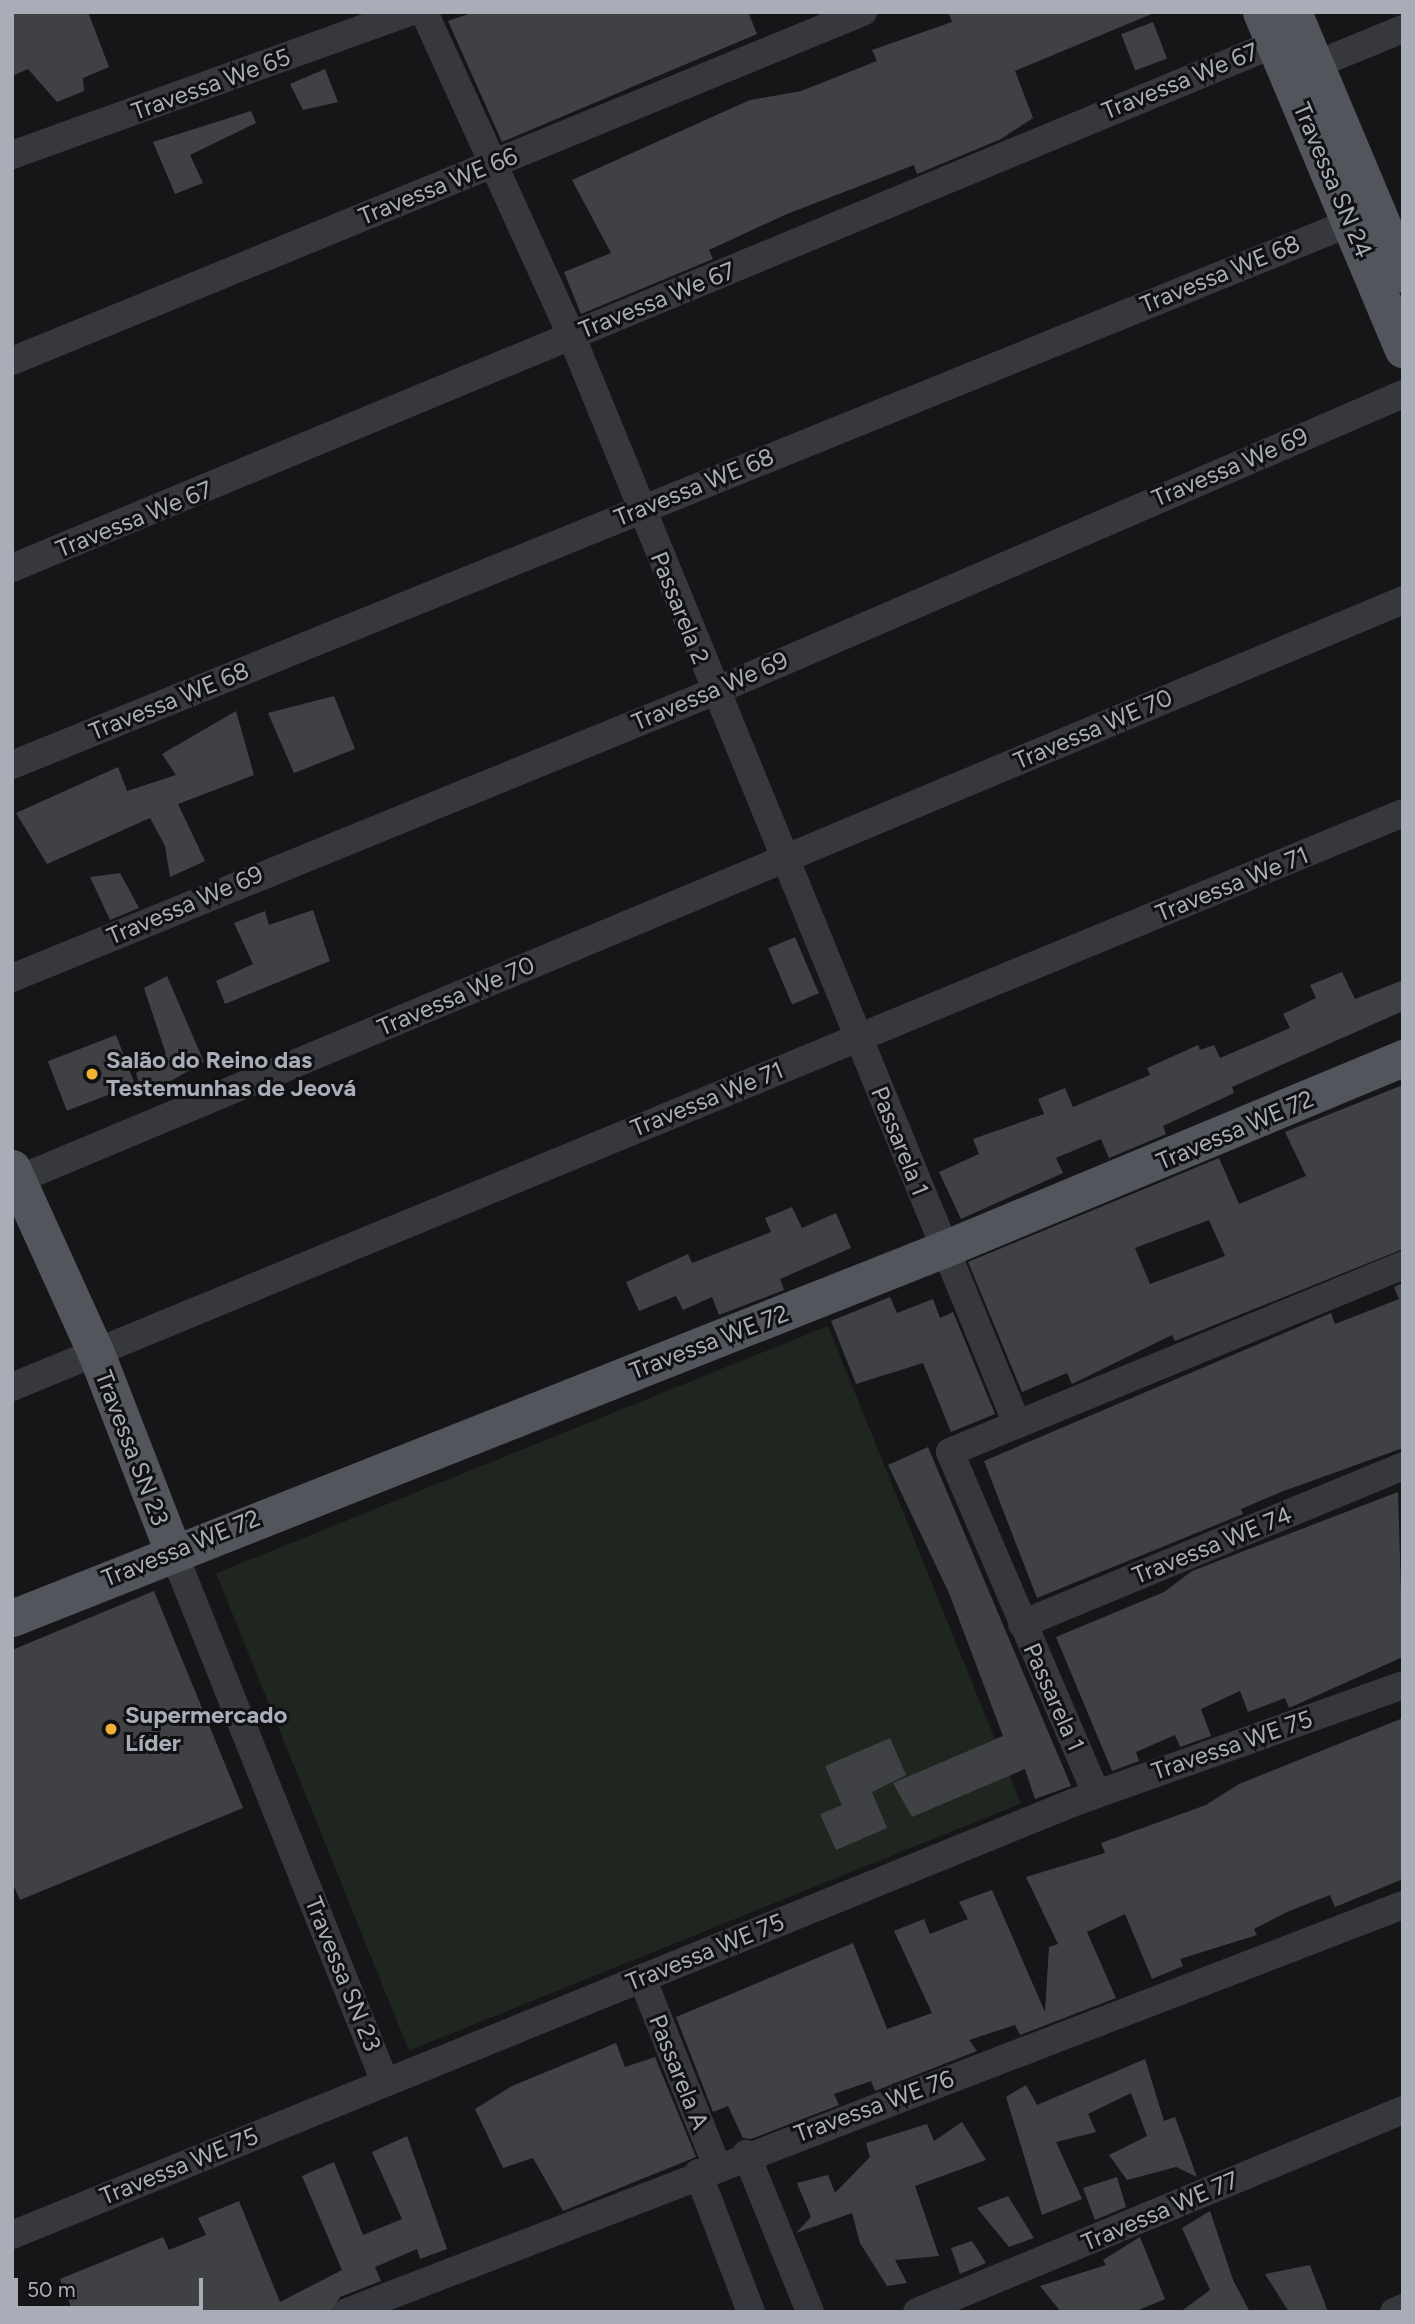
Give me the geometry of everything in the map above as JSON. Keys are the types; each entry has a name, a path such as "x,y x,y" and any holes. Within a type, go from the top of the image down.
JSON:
{"main road":[{"name":"Travessa SN 24","path":"1289,40 1364,217 1392,259 1403,349"},
{"name":"Travessa WE 72","path":"12,1618 172,1549 944,1249 1403,1059"},
{"name":"Travessa SN 23","path":"14,1177 96,1353 172,1549"}],"street":[{"name":"Travessa We 65","path":"12,155 410,12"},
{"name":"Passarela 2","path":"424,12 571,335 713,692 783,858"},
{"name":"Travessa WE 66","path":"12,361 863,12"},
{"name":"Travessa We 67","path":"12,568 1289,40 1403,29"},
{"name":"Travessa WE 68","path":"12,765 1364,217"},
{"name":"Travessa We 69","path":"12,978 713,692 1403,394"},
{"name":"Travessa WE 70","path":"783,858 1403,600"},
{"name":"Travessa We 71","path":"12,1387 1403,813"},
{"name":"Passarela 1","path":"783,858 1017,1424 950,1452 1096,1793"},
{"name":"Travessa We 70","path":"14,1177 783,858"},
{"path":"1017,1424 1403,1265"},
{"name":"Travessa WE 74","path":"1022,1624 1403,1466"},
{"name":"Travessa SN 23","path":"172,1549 386,2082"},
{"name":"Travessa WE 75","path":"12,2235 1096,1793 1403,1685"},
{"name":"Travessa WE 76","path":"347,2312 746,2154 1403,1905"},
{"name":"Passarela A","path":"642,1978 708,2170 751,2312"},
{"name":"Travessa WE 77","path":"917,2312 1403,2110"},
{"path":"746,2154 810,2312"},
{"path":"1394,2312 1403,2308"}],"shaded area":[{"path":"828,1326 1021,1803 409,2051 216,1573"}],"building":[{"path":"12,12 88,12 109,67 83,78 84,91 57,102 28,69 12,76"},
{"path":"474,12 748,12 757,34 502,142 448,21"},
{"path":"948,12 1154,13 1015,71 1033,118 1001,139 917,174 914,165 787,214 709,250 713,259 581,314 564,272 611,253 572,180 750,100 801,91 877,61 872,50 952,22"},
{"path":"1153,22 1167,58 1135,71 1121,34"},
{"path":"325,69 338,102 303,110 290,84"},
{"path":"251,111 256,123 190,155 203,183 175,194 153,142"},
{"path":"334,696 355,749 294,773 268,713"},
{"path":"236,711 254,775 178,804 205,861 170,877 165,846 150,818 47,864 16,813 118,767 127,791 176,775 162,754"},
{"path":"120,873 139,908 110,920 90,877"},
{"path":"313,910 330,961 225,1004 216,981 253,964 234,923 265,911 269,925"},
{"path":"795,937 819,993 792,1004 768,948"},
{"path":"1342,972 1355,999 1403,980 1403,1011 1232,1087 1234,1093 1163,1126 1166,1134 1109,1158 1101,1139 1056,1158 1063,1173 961,1219 939,1172 979,1154 973,1139 1044,1114 1038,1099 1065,1088 1073,1107 1150,1075 1147,1068 1198,1045 1200,1050 1214,1045 1220,1058 1290,1028 1283,1014 1316,998 1310,985"},
{"path":"167,976 204,1062 143,1097 136,1073 166,1054 144,988"},
{"name":"Salão do Reino das Testemunhas de Jeová","path":"116,1035 135,1084 67,1111 48,1061"},
{"path":"1403,1085 1403,1249 1175,1341 1172,1335 1072,1384 1067,1373 1022,1392 968,1262 1219,1158 1239,1204 1306,1176 1285,1132","holes":["1209,1220 1225,1256 1150,1284 1135,1248"]},
{"path":"792,1207 802,1228 836,1213 851,1248 780,1279 784,1290 719,1315 712,1297 683,1310 676,1296 639,1311 626,1282 688,1254 692,1263 771,1232 765,1218"},
{"path":"1403,1283 1403,1448 1281,1492 1241,1509 1243,1514 1037,1598 984,1461 1331,1313 1335,1324 1399,1299 1394,1287"},
{"path":"890,1297 897,1313 933,1299 940,1318 953,1312 995,1414 951,1432 923,1363 856,1384 831,1321"},
{"path":"928,1447 1071,1786 1035,1799 1025,1769 912,1817 893,1783 1003,1736 949,1593 888,1465"},
{"path":"1398,1492 1403,1657 1289,1708 1285,1698 1248,1712 1240,1691 1201,1709 1211,1736 1180,1747 1175,1735 1136,1752 1139,1761 1112,1771 1056,1637 1164,1592 1192,1571"},
{"name":"Supermercado Líder","path":"154,1591 243,1808 20,1900 12,1882 12,1650"},
{"path":"1403,1718 1403,1879 1335,1907 1330,1895 1287,1912 1254,1929 1257,1935 1180,1959 1183,1966 1152,1979 1125,1914 1087,1932 1116,1998 1020,2035 1015,2025 969,2040 977,2051 875,2091 871,2081 834,2094 839,2105 751,2139 743,2138 728,2106 713,2112 676,2017 853,1943 887,2029 932,2013 894,1931 924,1919 930,1934 968,1919 959,1902 992,1890 1045,2012 1049,1947 1058,1944 1026,1877 1105,1853 1101,1843 1206,1805 1239,1784"},
{"path":"890,1738 906,1775 872,1792 887,1828 836,1850 820,1814 842,1805 825,1766"},
{"path":"616,2043 625,2067 655,2057 696,2157 563,2211 533,2158 503,2168 475,2109 512,2086"},
{"path":"1145,2059 1164,2121 1175,2117 1197,2177 1176,2167 1127,2180 1109,2155 1147,2136 1131,2093 1088,2114 1096,2132 1056,2142 1082,2199 1042,2215 1006,2097 1026,2085 1037,2105"},
{"path":"962,2122 986,2160 915,2186 939,2256 895,2260 907,2283 887,2286 860,2243 852,2213 796,2233 811,2217 797,2183 828,2175 835,2193 870,2157 866,2143 927,2124 934,2141"},
{"path":"407,2136 447,2249 420,2259 417,2249 375,2267 381,2281 340,2297 331,2312 73,2312 60,2279 163,2237 169,2250 206,2235 198,2218 239,2201 280,2302 342,2270 302,2176 334,2162 363,2235 402,2219 372,2152"},
{"path":"1117,2177 1126,2207 1095,2220 1083,2188"},
{"path":"1008,2196 1034,2238 1009,2247 977,2208"},
{"path":"1210,2211 1233,2280 1250,2312 1180,2312 1210,2290 1182,2228"},
{"path":"1140,2237 1165,2299 1134,2312 1061,2312 1040,2286 1106,2265 1103,2260"},
{"path":"972,2241 986,2263 960,2274 951,2248"},
{"path":"1310,2265 1328,2312 1289,2312 1265,2274"}],"place":[{"name":"Salão do Reino das Testemunhas de Jeová","path":"92,1074"},
{"name":"Supermercado Líder","path":"111,1729"}]}
